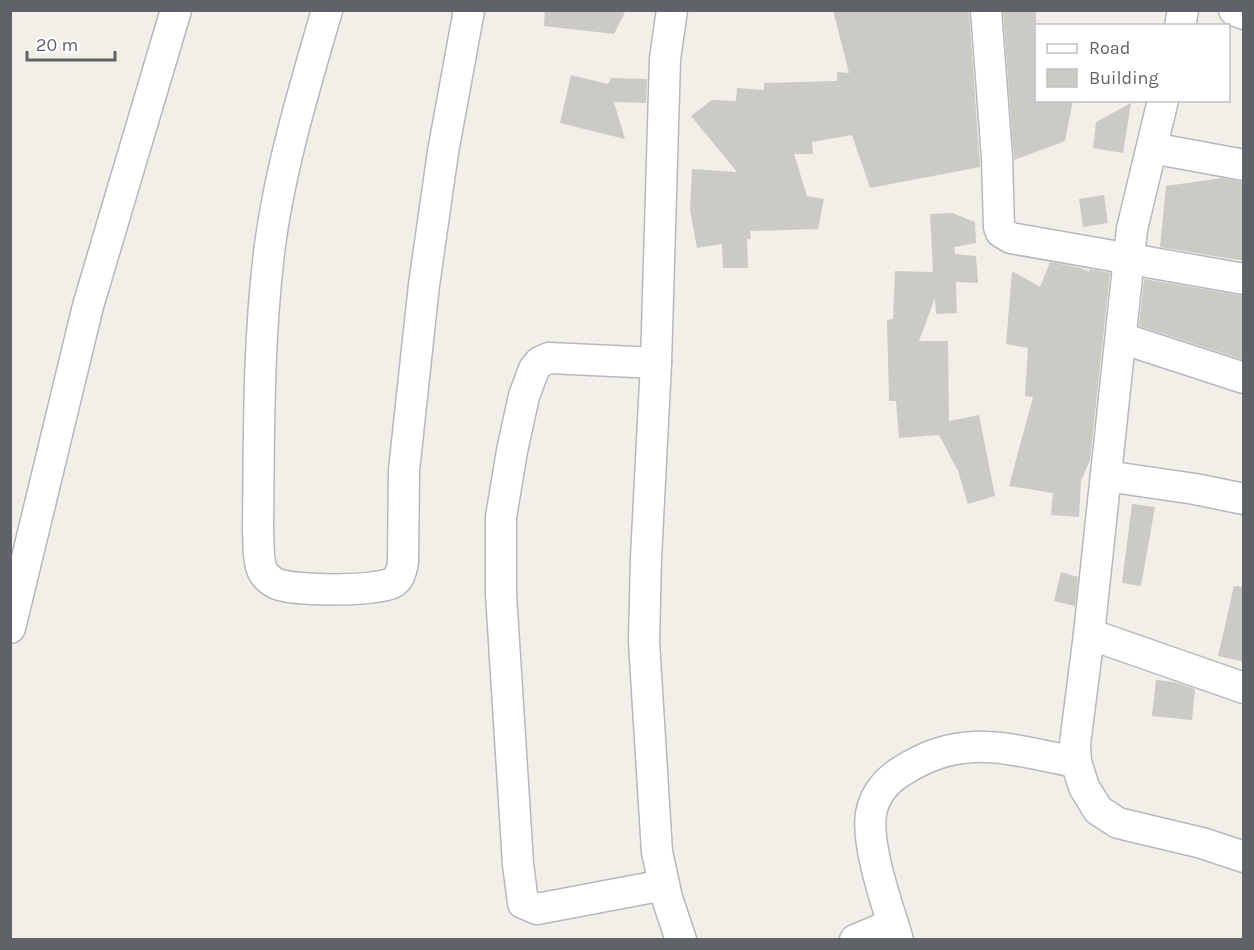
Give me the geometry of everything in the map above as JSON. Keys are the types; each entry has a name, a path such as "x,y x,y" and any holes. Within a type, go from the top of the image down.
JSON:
{"street":[{"path":"10,628 88,306 176,10"},
{"path":"327,10 282,176 269,253 260,362 258,531 260,558 264,574 276,584 292,588 382,587 395,581 401,573 404,470 424,285 443,152 469,10"},
{"path":"672,10 665,59 656,363 644,642 657,852 664,885 681,939"},
{"path":"986,10 1001,232 1011,238 1244,279"},
{"path":"1234,10 1244,14"},
{"path":"1163,102 1132,229 1089,634 1078,711 1076,762 1084,787 1098,810 1107,818 1118,823 1202,843 1244,857"},
{"path":"1152,148 1244,165"},
{"path":"1121,338 1244,378"},
{"path":"656,363 549,358 540,362 534,369 524,396 501,517 501,594 518,864 523,903 537,909 664,885"},
{"path":"1106,476 1195,489 1244,499"},
{"path":"1089,634 1244,688"},
{"path":"855,939 895,932 872,843 871,815 877,796 893,777 916,762 939,752 960,747 985,746 1076,762"}],"building":[{"path":"545,10 626,10 614,34 544,26"},
{"path":"833,10 969,10 980,167 870,188 852,135 812,142 813,154 794,154 807,196 824,199 818,229 750,231 751,239 747,239 748,268 723,268 722,244 697,248 690,210 692,169 737,172 691,116 712,100 736,101 737,88 764,90 764,83 837,81 837,72 849,73"},
{"path":"1003,10 1036,10 1035,102 1073,102 1065,141 1014,160"},
{"path":"571,75 608,84 611,78 647,79 646,103 614,102 625,139 560,123"},
{"path":"1131,103 1123,153 1093,148 1096,122"},
{"path":"1222,178 1244,182 1244,261 1160,247 1166,186"},
{"path":"1104,195 1108,223 1083,227 1079,199"},
{"path":"952,213 975,222 976,243 954,247 955,254 976,256 978,283 956,282 957,313 936,314 935,298 919,341 948,341 949,421 979,415 995,496 968,504 958,471 939,435 899,438 896,401 889,401 887,320 893,319 895,271 933,272 930,214"},
{"path":"1050,262 1090,272 1089,269 1110,273 1090,460 1081,481 1079,517 1051,515 1053,493 1009,486 1033,397 1025,396 1028,348 1006,344 1012,271 1040,287"},
{"path":"1144,279 1244,296 1244,360 1139,326"},
{"path":"1132,504 1155,507 1141,586 1122,583"},
{"path":"1061,572 1078,577 1075,606 1054,601"},
{"path":"1234,586 1244,587 1244,662 1218,656"},
{"path":"1156,680 1174,682 1195,689 1192,720 1152,716"}]}
